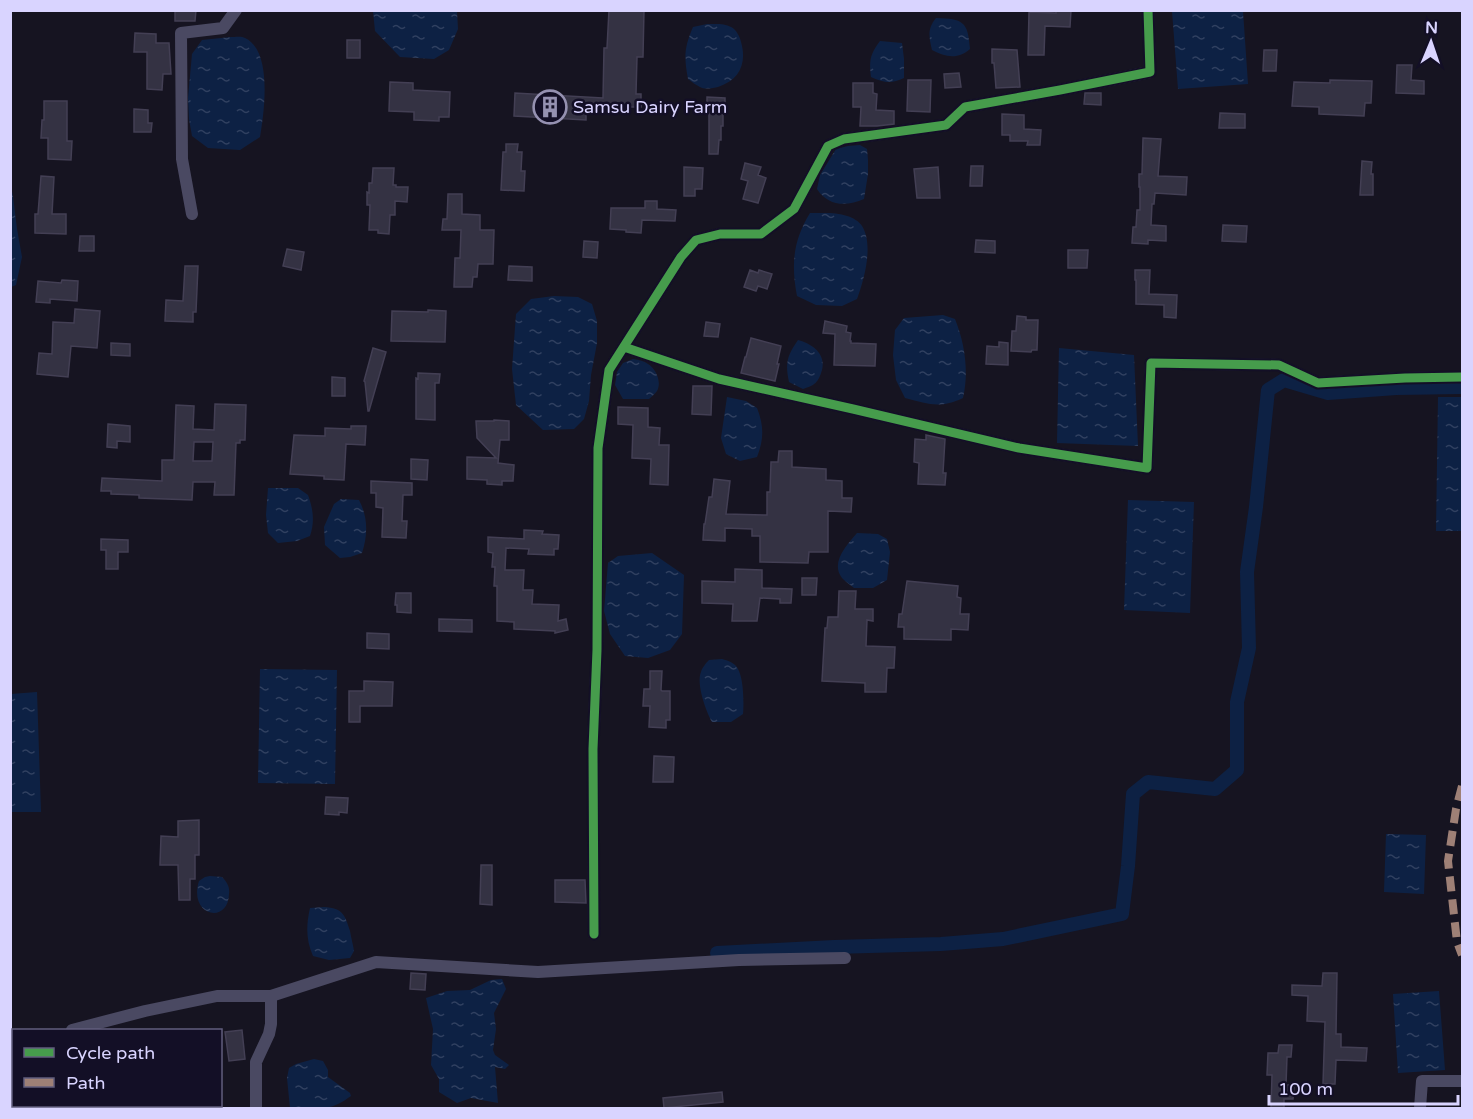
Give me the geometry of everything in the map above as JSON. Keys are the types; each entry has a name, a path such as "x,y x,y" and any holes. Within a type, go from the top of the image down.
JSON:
{"street":[{"path":"192,214 182,159 181,33 223,28 236,10"},
{"path":"594,934 593,749 597,650 598,448 609,370 681,257 696,240 720,234 761,234 794,209 828,146 844,139 945,125 965,107 1150,72 1148,10"},
{"path":"624,347 719,379 1008,446 1147,468 1151,363 1279,366 1318,383 1462,377"},
{"path":"76,1029 217,996 271,996 376,962 538,972 739,960 846,957"},
{"path":"256,1108 256,1062 269,1034 271,996"},
{"path":"1420,1108 1422,1081 1462,1081"}],"water":[{"path":"373,11 457,11 458,29 449,50 434,59 400,57 375,31"},
{"path":"1172,11 1243,11 1248,84 1178,89"},
{"path":"936,18 952,19 962,23 968,32 970,49 956,56 932,50 930,33"},
{"path":"707,24 725,25 735,29 743,50 743,57 740,70 732,80 718,87 707,89 688,79 685,58 693,27"},
{"path":"245,38 254,45 260,56 264,99 260,137 240,150 208,148 192,136 189,119 188,98 192,54 202,40"},
{"path":"880,41 902,43 904,78 888,82 871,77 871,58"},
{"path":"860,145 867,149 868,160 864,199 844,204 826,199 817,189 820,175 836,149"},
{"path":"11,187 22,257 16,285 11,287"},
{"path":"810,213 834,213 849,217 860,223 866,234 867,262 860,291 857,299 842,306 816,305 797,296 794,273 795,253 800,233"},
{"path":"554,296 578,297 592,304 597,321 597,343 589,401 584,419 574,429 543,430 516,405 512,369 516,314 531,299"},
{"path":"943,315 955,319 961,338 966,368 963,398 947,403 928,404 905,398 896,380 893,355 895,330 904,318"},
{"path":"798,340 817,350 823,364 817,381 803,389 789,382 787,370 789,355"},
{"path":"1059,348 1134,355 1138,446 1057,443"},
{"path":"633,359 648,364 657,376 658,387 649,399 623,399 615,385 617,372 623,363"},
{"path":"727,397 746,401 757,408 762,432 757,457 740,461 726,454 721,438"},
{"path":"1438,397 1462,397 1462,531 1436,531"},
{"path":"268,488 298,488 308,495 313,515 310,536 297,541 278,543 268,533 266,515"},
{"path":"341,499 359,500 364,513 366,533 362,553 340,558 325,545 324,527 334,504"},
{"path":"1128,500 1194,502 1190,613 1124,610"},
{"path":"857,533 878,534 887,539 890,552 887,580 873,588 854,588 842,578 839,572 841,554"},
{"path":"652,553 684,575 682,634 670,650 648,658 625,656 610,634 604,611 608,563 618,556"},
{"path":"722,659 734,664 740,674 743,714 731,722 712,722 702,697 700,677 702,669 709,660"},
{"path":"260,669 337,670 335,784 258,783"},
{"path":"37,692 41,812 11,812 11,694"},
{"path":"1386,834 1426,835 1424,894 1384,892"},
{"path":"210,876 222,877 229,889 227,904 216,913 203,909 197,893 199,881"},
{"path":"310,908 335,909 345,917 354,951 350,958 329,960 313,956 307,933"},
{"path":"502,979 506,989 494,1013 496,1029 493,1050 495,1055 509,1065 505,1069 495,1067 498,1103 471,1098 457,1103 439,1092 439,1079 431,1065 433,1029 426,998 447,991 470,990 491,980"},
{"path":"1439,991 1445,1070 1398,1073 1393,994"},
{"path":"314,1059 323,1061 328,1070 328,1077 351,1096 327,1108 290,1108 287,1078 289,1068"}],"building":[{"path":"175,10 196,10 195,21 175,21"},
{"path":"609,10 644,10 643,57 637,57 636,94 641,94 641,107 586,107 586,120 514,116 515,93 603,98 604,48 607,48"},
{"path":"1056,10 1071,10 1070,27 1045,26 1044,55 1028,55 1029,12 1056,13"},
{"path":"135,33 156,34 156,43 169,43 171,74 163,74 162,90 147,89 147,52 134,52"},
{"path":"347,40 360,40 360,58 347,58"},
{"path":"992,49 1017,50 1020,87 996,88"},
{"path":"1264,50 1277,50 1276,71 1263,71"},
{"path":"1397,65 1412,65 1411,80 1424,81 1424,94 1396,93"},
{"path":"959,73 961,87 945,88 944,74"},
{"path":"908,80 931,80 930,112 907,111"},
{"path":"1330,80 1372,81 1371,103 1365,103 1364,116 1319,114 1319,107 1292,106 1294,82 1330,83"},
{"path":"390,82 413,83 413,90 450,92 449,117 439,117 439,121 414,120 414,112 389,111"},
{"path":"853,83 873,83 873,93 877,94 876,110 894,111 894,124 860,126 861,107 853,107"},
{"path":"1085,93 1101,93 1101,105 1084,104"},
{"path":"707,97 725,98 718,154 709,154"},
{"path":"44,101 67,101 67,141 72,141 71,160 48,159 48,138 41,138"},
{"path":"134,109 148,110 148,123 152,123 151,132 134,132"},
{"path":"1220,113 1245,114 1245,128 1219,128"},
{"path":"1002,114 1024,115 1024,129 1041,130 1040,145 1027,145 1028,141 1010,141 1010,135 1002,135"},
{"path":"1143,138 1161,139 1158,176 1187,177 1186,195 1155,193 1151,225 1166,226 1166,241 1148,240 1148,244 1132,243 1137,210 1140,210 1139,174 1142,174"},
{"path":"506,144 518,144 517,152 522,152 521,171 525,171 524,191 501,190 503,152 506,152"},
{"path":"1362,161 1372,162 1373,195 1360,195"},
{"path":"745,163 761,167 758,175 766,178 758,203 743,199 748,181 741,179"},
{"path":"971,166 983,166 982,186 970,186"},
{"path":"684,167 703,168 702,189 695,189 695,196 684,196"},
{"path":"938,167 940,198 917,198 914,169"},
{"path":"373,168 394,168 393,185 408,187 407,202 395,201 395,215 390,215 389,234 369,230 370,205 367,205 367,192 369,193 369,183 372,183"},
{"path":"41,176 54,177 52,214 66,214 66,234 35,233 35,214 38,214"},
{"path":"448,194 462,194 462,214 480,215 480,230 494,230 493,264 478,264 477,277 473,277 472,287 454,287 455,258 460,258 461,230 442,230 443,219 447,219"},
{"path":"645,201 657,201 657,209 676,210 675,221 642,220 641,233 610,229 611,208 645,208"},
{"path":"1223,225 1247,226 1246,242 1222,241"},
{"path":"80,236 94,236 94,251 79,251"},
{"path":"976,240 995,241 995,253 975,252"},
{"path":"584,241 598,242 597,258 583,257"},
{"path":"287,249 304,252 301,270 283,266"},
{"path":"1068,250 1088,250 1087,268 1068,268"},
{"path":"185,266 198,266 196,312 193,312 193,322 165,321 166,300 183,301"},
{"path":"509,266 532,267 532,281 508,280"},
{"path":"750,270 772,274 767,289 758,286 756,291 744,287"},
{"path":"1135,270 1150,270 1149,294 1177,295 1176,318 1164,317 1164,305 1136,304"},
{"path":"62,280 78,281 77,301 50,299 50,303 36,302 38,281 61,283"},
{"path":"75,309 100,311 97,348 71,346 68,377 37,374 39,353 52,354 53,322 74,323"},
{"path":"428,310 446,311 445,342 391,341 392,311 428,312"},
{"path":"1017,316 1026,317 1026,320 1038,320 1037,350 1011,351 1012,331 1016,331"},
{"path":"825,321 847,326 846,332 851,333 851,343 876,344 875,366 834,365 835,334 823,333"},
{"path":"706,322 720,324 718,337 704,336"},
{"path":"751,338 781,346 775,381 741,373"},
{"path":"999,342 1008,343 1008,365 986,364 987,346 999,347"},
{"path":"111,343 130,344 130,356 111,355"},
{"path":"373,348 386,352 368,411 364,381"},
{"path":"418,373 440,374 439,383 435,383 435,420 416,419"},
{"path":"332,377 345,378 345,396 332,396"},
{"path":"693,386 712,386 711,415 692,414"},
{"path":"215,404 246,405 245,440 236,443 234,495 214,495 215,482 193,482 192,500 139,498 139,495 111,494 111,491 101,491 102,478 162,481 162,460 174,460 176,405 194,406 193,429 214,430","holes":["194,442 213,442 212,461 193,461"]},
{"path":"618,407 648,408 648,427 660,428 659,445 669,445 668,485 650,484 651,459 632,458 633,425 618,424"},
{"path":"476,421 509,421 509,440 500,440 498,463 514,465 513,481 502,481 502,485 487,484 487,480 467,479 467,457 496,458 477,438"},
{"path":"108,424 130,426 130,442 117,441 117,448 107,447"},
{"path":"351,426 366,426 365,445 346,444 344,480 290,474 294,435 325,436 325,428 351,429"},
{"path":"926,435 945,439 943,473 946,473 945,485 918,484 919,463 914,462 915,439 926,440"},
{"path":"779,451 792,451 792,467 826,469 826,480 842,481 842,498 852,498 851,512 828,511 828,552 809,552 808,563 760,562 760,536 752,536 752,529 725,528 725,541 703,540 704,524 709,497 712,497 714,479 730,481 726,514 767,515 771,462 778,462"},
{"path":"411,459 428,460 427,480 411,479"},
{"path":"371,481 412,483 412,495 403,495 402,521 407,521 406,538 382,537 383,508 376,507 376,493 371,493"},
{"path":"524,530 559,535 558,549 554,549 554,555 528,554 529,549 506,548 505,570 524,570 523,590 533,590 532,604 559,605 558,621 566,619 568,630 555,633 555,631 514,629 514,622 497,621 495,567 492,567 493,553 488,552 488,537 524,539"},
{"path":"101,539 128,540 128,552 118,552 118,569 106,569 106,550 101,550"},
{"path":"735,569 762,570 762,588 792,589 791,603 780,603 780,599 760,598 757,621 732,621 733,604 702,603 702,581 735,582"},
{"path":"802,578 817,578 816,595 802,595"},
{"path":"907,581 958,586 957,597 961,598 960,614 969,614 968,630 951,629 951,640 904,639 904,627 898,627"},
{"path":"839,591 856,591 855,609 873,609 873,621 867,620 866,646 895,647 894,668 887,668 886,692 865,692 865,683 822,681 825,628 827,628 828,617 838,617"},
{"path":"396,593 411,593 411,613 397,612"},
{"path":"439,619 472,620 472,632 439,631"},
{"path":"367,633 389,634 389,649 367,648"},
{"path":"650,671 662,671 661,690 670,691 670,720 666,720 666,728 649,727 650,706 643,706 644,689 650,689"},
{"path":"364,681 393,682 392,706 360,706 360,722 349,722 349,691 364,691"},
{"path":"654,756 674,757 673,782 653,782"},
{"path":"326,797 348,798 347,813 325,814"},
{"path":"199,820 199,855 195,855 195,879 190,879 190,900 179,900 178,865 160,865 161,836 178,837 178,821"},
{"path":"481,865 492,865 492,905 480,904"},
{"path":"555,880 585,880 586,903 555,902"},
{"path":"411,973 426,974 425,990 410,989"},
{"path":"1323,973 1337,973 1336,1034 1341,1034 1341,1047 1367,1048 1366,1061 1336,1060 1335,1084 1323,1084 1325,1022 1307,1021 1308,996 1292,995 1292,985 1322,986"},
{"path":"242,1030 245,1059 229,1061 225,1032"},
{"path":"1279,1045 1292,1045 1291,1057 1287,1057 1286,1085 1294,1085 1293,1099 1284,1099 1284,1108 1271,1108 1272,1075 1267,1075 1268,1053 1278,1053"},
{"path":"722,1092 723,1102 664,1108 663,1098"}],"waterway":[{"path":"717,953 941,944 1003,939 1122,914 1133,794 1148,782 1215,789 1237,770 1237,702 1249,648 1247,572 1268,390 1284,380 1328,393 1396,388 1462,387"}],"marked path":[{"path":"1462,786 1448,861 1457,942 1462,955"}],"cycle path":[{"path":"594,934 593,749 597,650 598,448 609,370 681,257 696,240 720,234 761,234 794,209 828,146 844,139 946,125 965,107 1150,72 1148,10"},
{"path":"624,347 719,379 1019,448 1147,468 1151,363 1279,365 1318,383 1462,377"}],"place":[{"name":"Samsu Dairy Farm","path":"550,107"}]}
